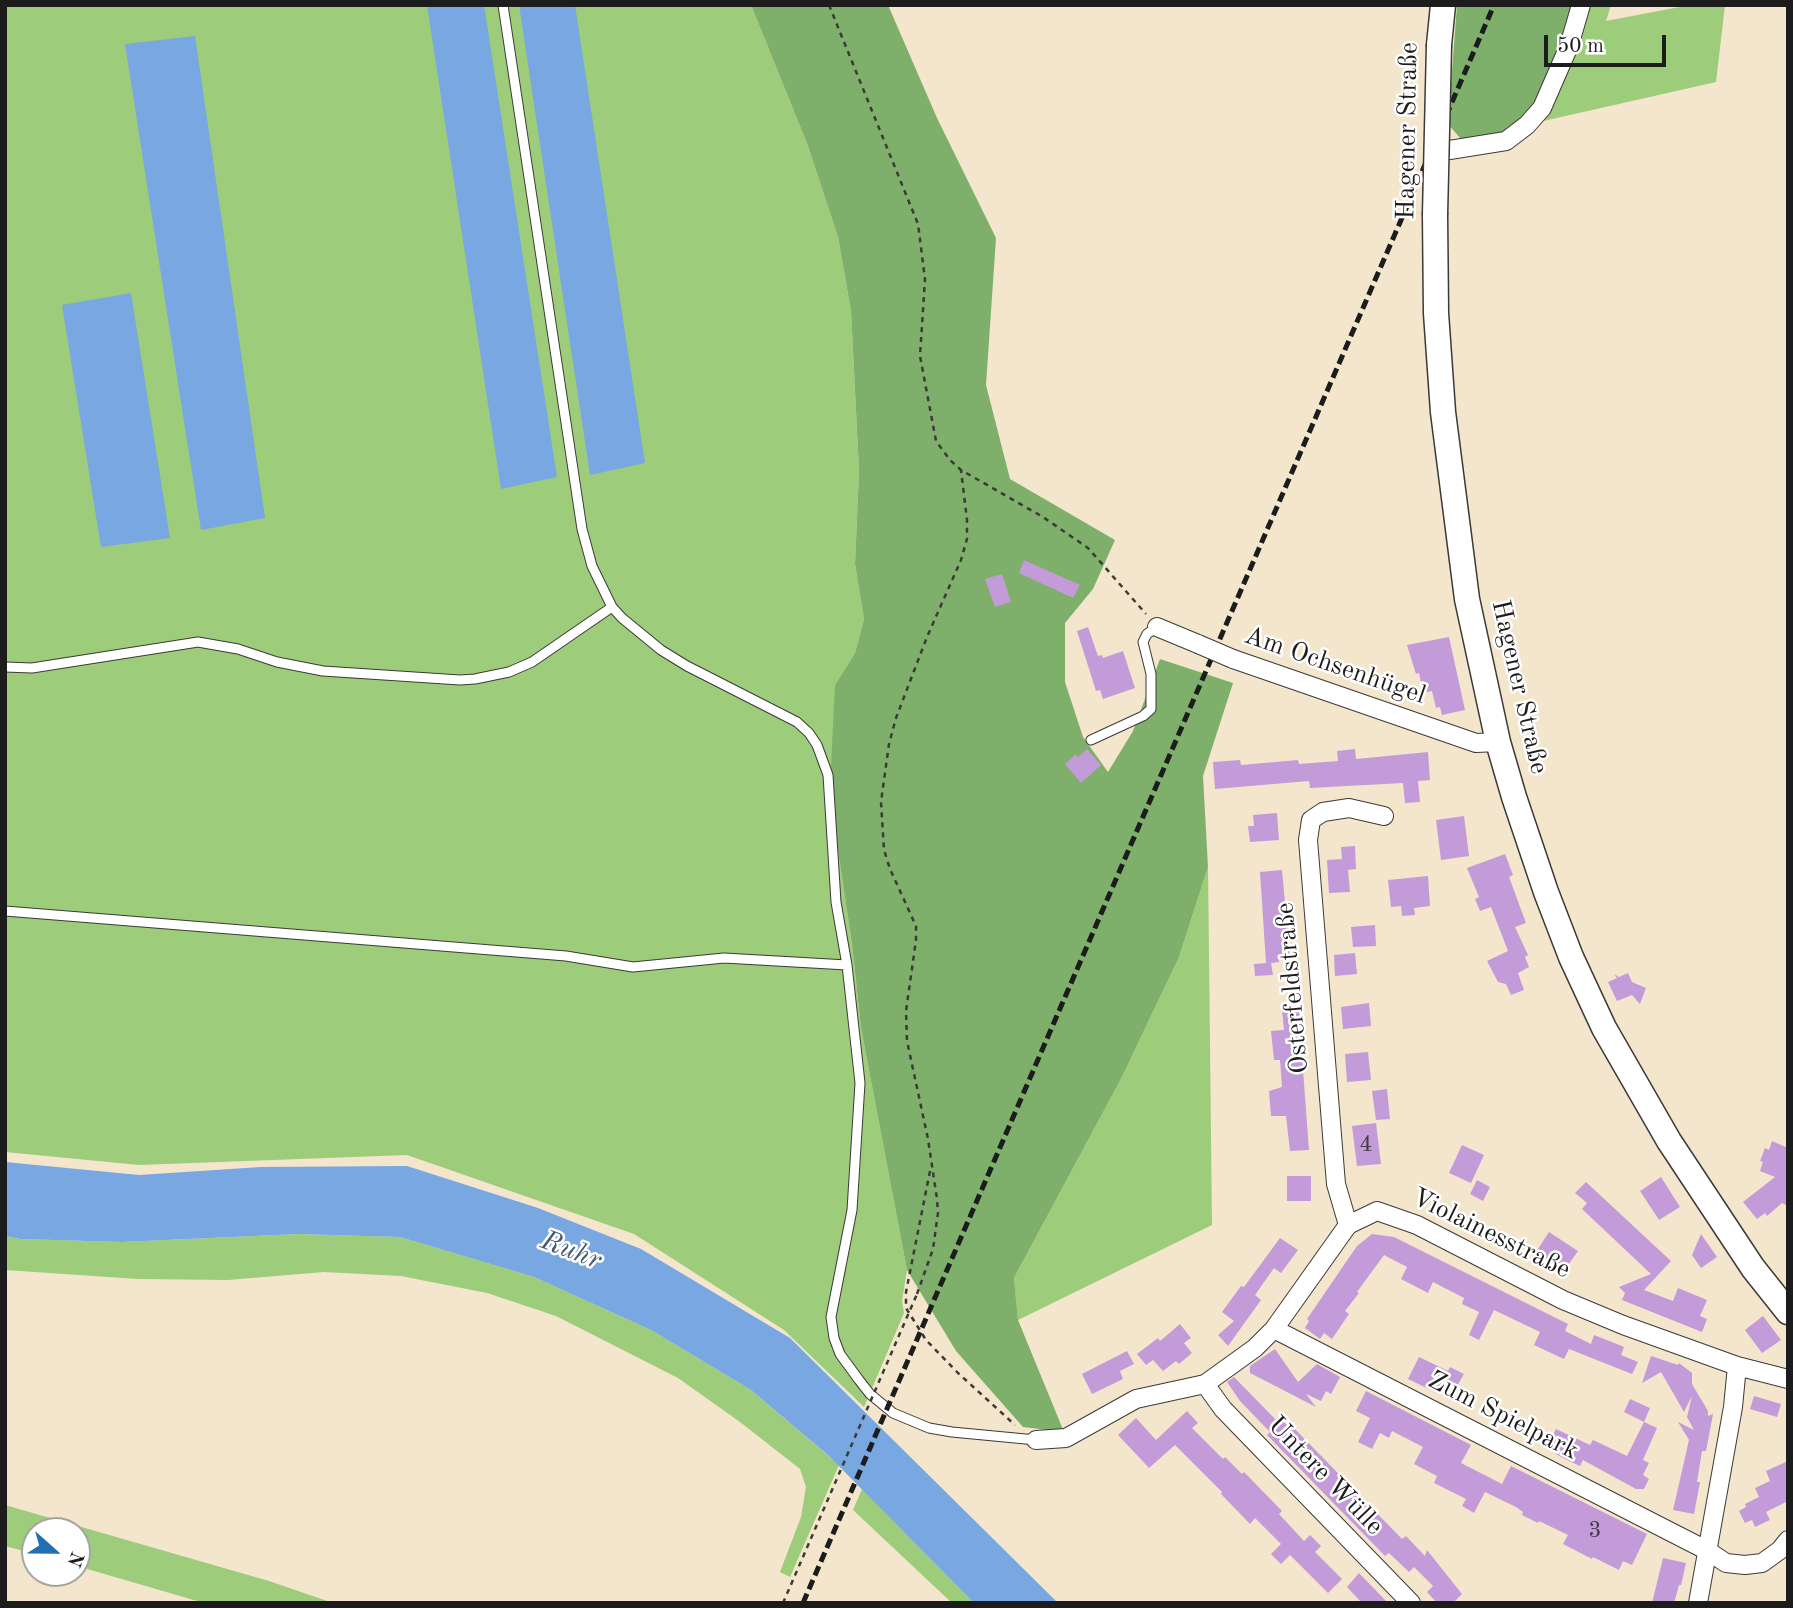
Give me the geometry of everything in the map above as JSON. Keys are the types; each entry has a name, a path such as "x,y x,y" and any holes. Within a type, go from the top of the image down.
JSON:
{"main road":[{"name":"Hagener Straße","path":"1443,5 1439,45 1435,215 1436,313 1445,425 1467,599 1498,742 1546,892 1571,957 1604,1028 1669,1142 1753,1268 1788,1312"}],"street":[{"path":"1437,152 1506,141 1527,125 1542,108 1569,46 1581,5"},
{"name":"Am Ochsenhügel","path":"1157,627 1233,659 1476,743 1498,742"},
{"name":"Osterfeldstraße","path":"1348,1225 1336,1184 1308,840 1311,820 1323,812 1349,808 1384,816"},
{"name":"Violainesstraße","path":"1348,1225 1370,1213 1387,1213 1416,1224 1563,1300 1623,1325 1737,1366 1788,1379"},
{"path":"1036,1440 1066,1438 1136,1399 1205,1384 1255,1348 1274,1329 1348,1225"},
{"name":"Zum Spielpark","path":"1274,1329 1707,1551"},
{"path":"1698,1603 1733,1407 1737,1366"},
{"name":"Untere Wülle","path":"1205,1384 1223,1409 1411,1603"},
{"path":"1707,1551 1726,1563 1762,1563 1780,1550 1788,1540"}],"lane":[{"path":"503,5 582,529 592,566 612,607 660,650 787,716 809,733 817,745 828,775 836,902 847,965 860,1083 852,1210 831,1317 834,1338 840,1354 870,1394 893,1413 929,1428 1036,1440"},
{"path":"5,667 32,668 198,642 238,649 288,665 324,671 475,679 509,672 532,662 612,607"},
{"path":"1091,740 1143,716 1151,709 1151,674 1143,642 1147,634 1157,627"},
{"path":"5,911 566,956 633,967 724,958 847,965"}],"path":[{"path":"829,5 918,225 925,279 920,356 933,431 942,451 961,470 1043,517 1088,548 1157,627"},
{"path":"783,1603 917,1294 933,1249 938,1213 929,1139 907,1041 906,1011 916,926 884,850 881,802 889,744 896,718 927,637 961,560 967,539 961,470"},
{"path":"931,1167 906,1292 909,1315 926,1340 958,1373 1018,1428 1036,1440"}],"green space":[{"path":"5,5 751,5 808,146 838,237 851,311 859,471 855,564 864,619 855,653 835,685 834,824 861,1028 907,1270 902,1301 904,1313 864,1407 784,1330 634,1234 407,1155 139,1165 5,1152"},
{"path":"751,5 888,5 937,118 996,238 986,385 1010,479 1115,540 1093,589 1065,623 1065,682 1083,737 1108,772 1133,731 1160,659 1233,683 1203,776 1208,867 1179,957 1122,1077 1014,1278 1018,1320 1064,1432 1023,1427 956,1351 907,1270 861,1028 834,824 831,767 835,685 855,653 864,619 855,564 859,471 851,311 838,237 808,146"},
{"path":"1457,5 1576,5 1560,58 1534,109 1511,132 1474,141 1460,138 1448,124"},
{"path":"1584,5 1611,5 1606,21 1690,5 1725,5 1716,82 1539,122"},
{"path":"1208,867 1212,1225 1018,1320 1014,1278 1122,1077 1179,957"},
{"path":"298,1234 400,1237 534,1277 651,1330 751,1390 839,1465 790,1577 780,1572 801,1517 806,1487 800,1469 678,1378 556,1316 487,1293 401,1276 324,1272 228,1280 138,1279 5,1270 5,1236 20,1239 122,1242"},
{"path":"862,1489 974,1603 952,1603 853,1510"},
{"path":"5,1505 47,1517 21,1517 21,1550 5,1546"},
{"path":"91,1530 269,1581 333,1603 204,1603 91,1570"}],"water":[{"path":"427,5 484,5 557,477 501,489"},
{"path":"519,5 575,5 645,463 590,475"},
{"path":"195,36 265,518 201,530 125,44"},
{"path":"131,293 170,538 101,547 62,305"},
{"name":"Ruhr","path":"5,1162 139,1175 261,1167 407,1166 538,1208 641,1249 790,1338 1058,1603 974,1603 830,1457 751,1390 651,1330 534,1277 400,1237 298,1234 122,1242 20,1239 5,1236"}],"building":[{"path":"1024,560 1080,585 1073,598 1019,573"},
{"path":"1002,574 1011,602 995,607 985,579"},
{"path":"1088,627 1098,656 1102,655 1103,658 1123,651 1135,688 1103,699 1100,690 1096,691 1077,631"},
{"path":"1449,637 1465,710 1442,715 1440,707 1436,708 1432,691 1423,693 1419,673 1416,674 1407,645"},
{"path":"1087,749 1101,765 1081,783 1065,764"},
{"path":"1355,749 1356,759 1428,752 1430,780 1418,781 1420,802 1405,803 1403,783 1310,788 1309,781 1215,789 1213,762 1240,760 1241,765 1298,760 1299,764 1338,761 1337,751"},
{"path":"1277,813 1279,840 1250,842 1248,826 1254,826 1253,815"},
{"path":"1464,816 1469,856 1441,860 1436,820"},
{"path":"1355,846 1356,869 1348,870 1350,892 1329,893 1327,860 1342,859 1341,847"},
{"path":"1505,854 1513,875 1509,877 1526,923 1515,927 1528,955 1525,957 1529,967 1518,973 1524,990 1511,995 1506,984 1498,982 1487,961 1508,951 1491,907 1480,911 1475,899 1479,897 1467,868"},
{"path":"1282,870 1290,956 1279,957 1279,962 1271,963 1273,975 1255,976 1254,964 1266,963 1260,872"},
{"path":"1428,876 1430,906 1414,908 1415,915 1402,916 1401,906 1391,907 1388,880"},
{"path":"1375,925 1376,946 1353,947 1351,927"},
{"path":"1355,953 1357,974 1335,976 1334,955"},
{"path":"1628,973 1632,982 1646,988 1640,1004 1632,995 1617,1001 1608,982 1617,978 1614,974 1619,977"},
{"path":"1369,1003 1371,1026 1343,1029 1341,1007"},
{"path":"1299,1009 1301,1030 1297,1029 1299,1057 1302,1057 1309,1150 1290,1151 1286,1116 1271,1116 1269,1091 1282,1087 1280,1060 1274,1060 1271,1031 1284,1030 1282,1010"},
{"path":"1368,1052 1371,1080 1347,1082 1345,1054"},
{"path":"1387,1089 1390,1119 1376,1120 1372,1091"},
{"path":"1376,1123 1381,1164 1357,1166 1352,1126"},
{"path":"1772,1141 1788,1148 1788,1206 1782,1203 1767,1216 1765,1213 1757,1219 1743,1202 1775,1177 1760,1171 1763,1162 1760,1161 1765,1148 1769,1150"},
{"path":"1462,1145 1484,1155 1471,1183 1449,1173"},
{"path":"1287,1176 1311,1176 1311,1201 1287,1201"},
{"path":"1661,1177 1680,1207 1659,1220 1640,1191"},
{"path":"1477,1180 1490,1187 1483,1201 1470,1194"},
{"path":"1586,1182 1671,1261 1644,1290 1673,1301 1678,1288 1707,1300 1700,1316 1707,1319 1702,1332 1622,1300 1625,1293 1619,1287 1651,1274 1582,1209 1587,1203 1575,1193"},
{"path":"1549,1232 1578,1251 1564,1271 1536,1252"},
{"path":"1372,1234 1394,1237 1568,1324 1565,1331 1591,1344 1594,1335 1624,1347 1621,1355 1638,1362 1632,1374 1569,1349 1564,1359 1534,1345 1540,1332 1494,1310 1479,1340 1469,1335 1479,1312 1462,1304 1464,1298 1433,1282 1428,1293 1401,1279 1407,1267 1384,1255 1345,1311 1349,1314 1332,1339 1324,1333 1320,1339 1305,1328 1309,1321 1307,1319 1357,1246"},
{"path":"1701,1234 1717,1257 1701,1268 1692,1255"},
{"path":"1280,1238 1298,1250 1281,1273 1274,1268 1255,1295 1261,1300 1228,1346 1218,1335 1234,1321 1222,1312"},
{"path":"1763,1316 1781,1340 1762,1353 1745,1330"},
{"path":"1180,1324 1191,1338 1184,1343 1192,1353 1179,1364 1176,1361 1163,1371 1153,1360 1146,1365 1137,1354 1158,1338 1160,1341"},
{"path":"1275,1349 1298,1382 1317,1364 1340,1377 1331,1394 1326,1391 1321,1401 1306,1394 1316,1407 1250,1373 1250,1366"},
{"path":"1127,1351 1134,1364 1120,1371 1123,1379 1092,1394 1082,1374"},
{"path":"1651,1356 1678,1365 1679,1363 1692,1373 1692,1384 1708,1411 1708,1416 1713,1414 1706,1451 1702,1451 1694,1514 1673,1510 1689,1440 1678,1422 1694,1430 1687,1417 1692,1396 1684,1412 1661,1372 1642,1383"},
{"path":"1419,1357 1448,1371 1450,1367 1464,1374 1457,1386 1444,1379 1437,1393 1408,1379"},
{"path":"1234,1377 1279,1423 1282,1420 1290,1428 1292,1426 1402,1539 1406,1536 1425,1556 1427,1550 1462,1594 1453,1603 1437,1603 1427,1592 1433,1586 1414,1567 1409,1572 1389,1553 1385,1556 1267,1435 1270,1432 1240,1401 1227,1382"},
{"path":"1366,1391 1471,1445 1461,1463 1502,1484 1511,1466 1647,1534 1632,1565 1623,1561 1619,1570 1593,1557 1592,1559 1563,1544 1568,1535 1522,1515 1523,1512 1516,1507 1485,1492 1474,1513 1462,1506 1466,1499 1434,1483 1437,1476 1414,1464 1423,1447 1392,1431 1389,1438 1380,1433 1372,1449 1358,1442 1370,1418 1356,1411"},
{"path":"1754,1396 1781,1404 1777,1417 1750,1409"},
{"path":"1630,1399 1650,1408 1644,1422 1624,1412"},
{"path":"1187,1411 1198,1423 1192,1428 1223,1459 1225,1457 1242,1474 1244,1472 1282,1511 1279,1514 1304,1541 1310,1535 1321,1546 1315,1552 1342,1579 1328,1593 1290,1555 1281,1564 1271,1554 1281,1544 1255,1518 1250,1524 1175,1445 1149,1468 1118,1435 1136,1418 1156,1440"},
{"path":"1644,1422 1657,1428 1643,1460 1649,1463 1643,1475 1649,1479 1644,1489 1636,1489 1583,1460 1580,1466 1565,1459 1554,1453 1558,1447 1549,1442 1556,1429 1590,1445 1593,1440 1627,1456"},
{"path":"1788,1461 1788,1501 1766,1512 1770,1520 1755,1527 1752,1520 1745,1523 1739,1511 1746,1507 1745,1504 1759,1497 1755,1488 1770,1481 1766,1471"},
{"path":"1663,1558 1686,1563 1681,1585 1674,1603 1652,1603"},
{"path":"1359,1573 1388,1603 1362,1603 1347,1587"}],"railway":[{"path":"803,1603 1494,5"}]}
